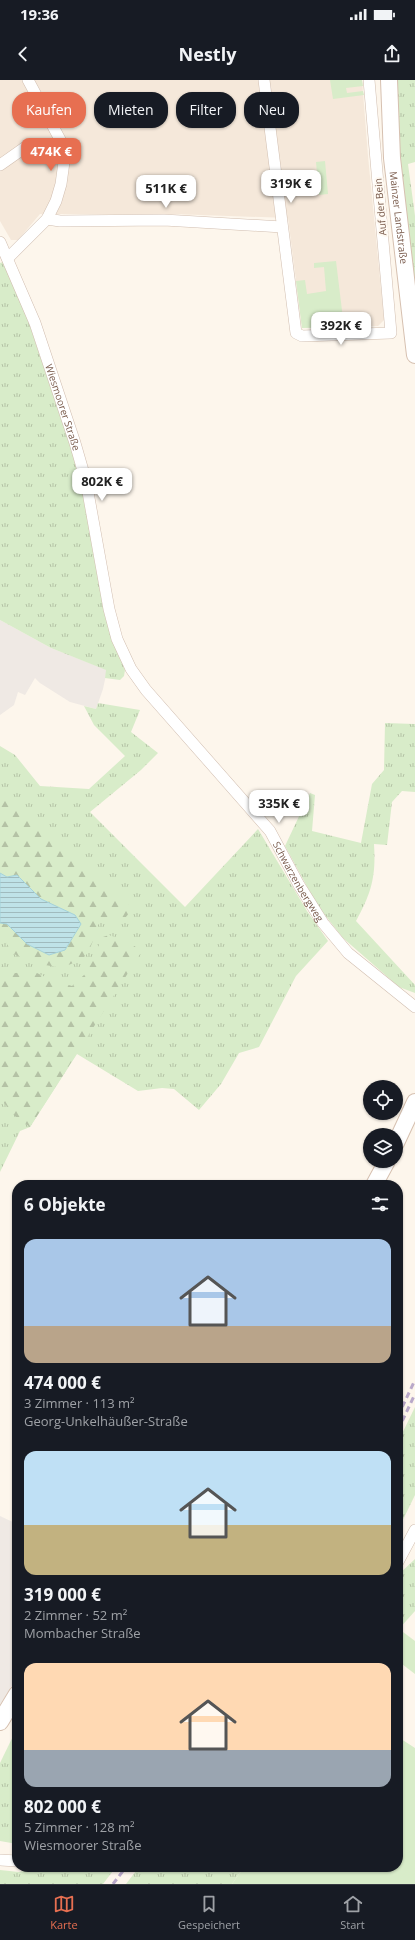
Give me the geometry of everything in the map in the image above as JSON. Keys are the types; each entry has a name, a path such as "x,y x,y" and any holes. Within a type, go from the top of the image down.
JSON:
{"main road":[{"name":"Mainzer Landstraße","path":"389,80 392,158 415,355"},
{"path":"403,1128 415,1102"},
{"path":"377,1180 383,1168"},
{"path":"0,1722 12,1702"}],"street":[{"path":"8,258 47,219 56,201 61,184 64,162 63,145 28,80"},
{"path":"47,219 60,221 164,220 282,227 264,80"},
{"name":"Auf der Bein","path":"282,227 296,333 302,336 391,333 369,80"},
{"path":"0,165 27,146"},
{"name":"Wiesmoorer Straße","path":"0,242 38,330 76,443 86,481 109,610 117,640 131,669 146,690"},
{"name":"Schwarzenbergweg","path":"146,690 270,832 299,885 323,923 348,953 415,1006"},
{"path":"403,1553 415,1530"},
{"path":"0,1860 12,1861"}],"shaded area":[{"path":"0,80 362,80 384,320 378,326 302,328 288,218 173,214 40,214 18,240 11,240 0,221"},
{"path":"0,620 51,648 107,670 103,689 96,709 70,702 40,683 35,678 25,695 18,692 14,705 0,715"},
{"path":"0,1516 12,1522 12,1685 0,1705"}],"green space":[{"path":"330,80 362,80 363,86 346,88 347,93 363,91 364,95 333,99"},
{"path":"394,80 415,80 415,162 408,164 415,216 415,307 397,137"},
{"path":"325,161 328,194 319,195 316,162"},
{"path":"336,261 344,327 302,328 296,281 305,280 307,294 326,291 324,267 314,268 314,263"},
{"path":"0,263 5,263 57,392 79,468 112,639 125,670 124,676 120,680 105,678 106,670 51,648 0,620"},
{"path":"98,703 140,710 131,732 158,753 141,770 90,812 185,907 258,829 307,911 328,941 296,976 259,1047 239,1053 221,1084 199,1110 174,1089 162,1088 138,1091 77,1054 30,1127 20,1131 0,1172 0,746 15,755 40,786 89,789 125,756 94,725 84,706 96,709"},
{"path":"385,723 415,724 415,792 402,791 392,802 387,845 374,844 372,884 366,901 356,921 415,985 415,993 399,987 343,938 317,905 285,846 310,793 315,795 312,831 361,843 372,784 384,770"},
{"path":"0,790 133,908 122,922 111,919 99,922 87,954 70,964 58,967 20,957 12,953 0,931 0,923 7,924 16,932 75,915 41,899 17,875 7,877 0,873"},
{"path":"109,935 128,942 142,951 30,1127 15,1116 0,1098 0,962 7,974 33,971 49,979 72,986 84,975 103,937"},
{"path":"415,1407 415,1495 403,1520 403,1432"},
{"path":"415,1559 415,1611 403,1624 403,1570"},
{"path":"403,1632 415,1641 415,1674 403,1665"},
{"path":"12,1738 12,1843 0,1841 0,1763"},
{"path":"403,1740 415,1748 415,1884 232,1884 240,1872 403,1872"},
{"path":"0,1870 12,1872 112,1872 103,1884 0,1884"},
{"path":"135,1872 240,1872 232,1884 126,1884"}],"water":[{"path":"0,873 7,877 17,875 41,899 75,915 81,924 65,950 49,955 27,944 7,924 0,923"}],"railway":[{"path":"403,1405 415,1380"},
{"path":"403,1419 415,1394"},
{"path":"113,1884 122,1872"}]}
